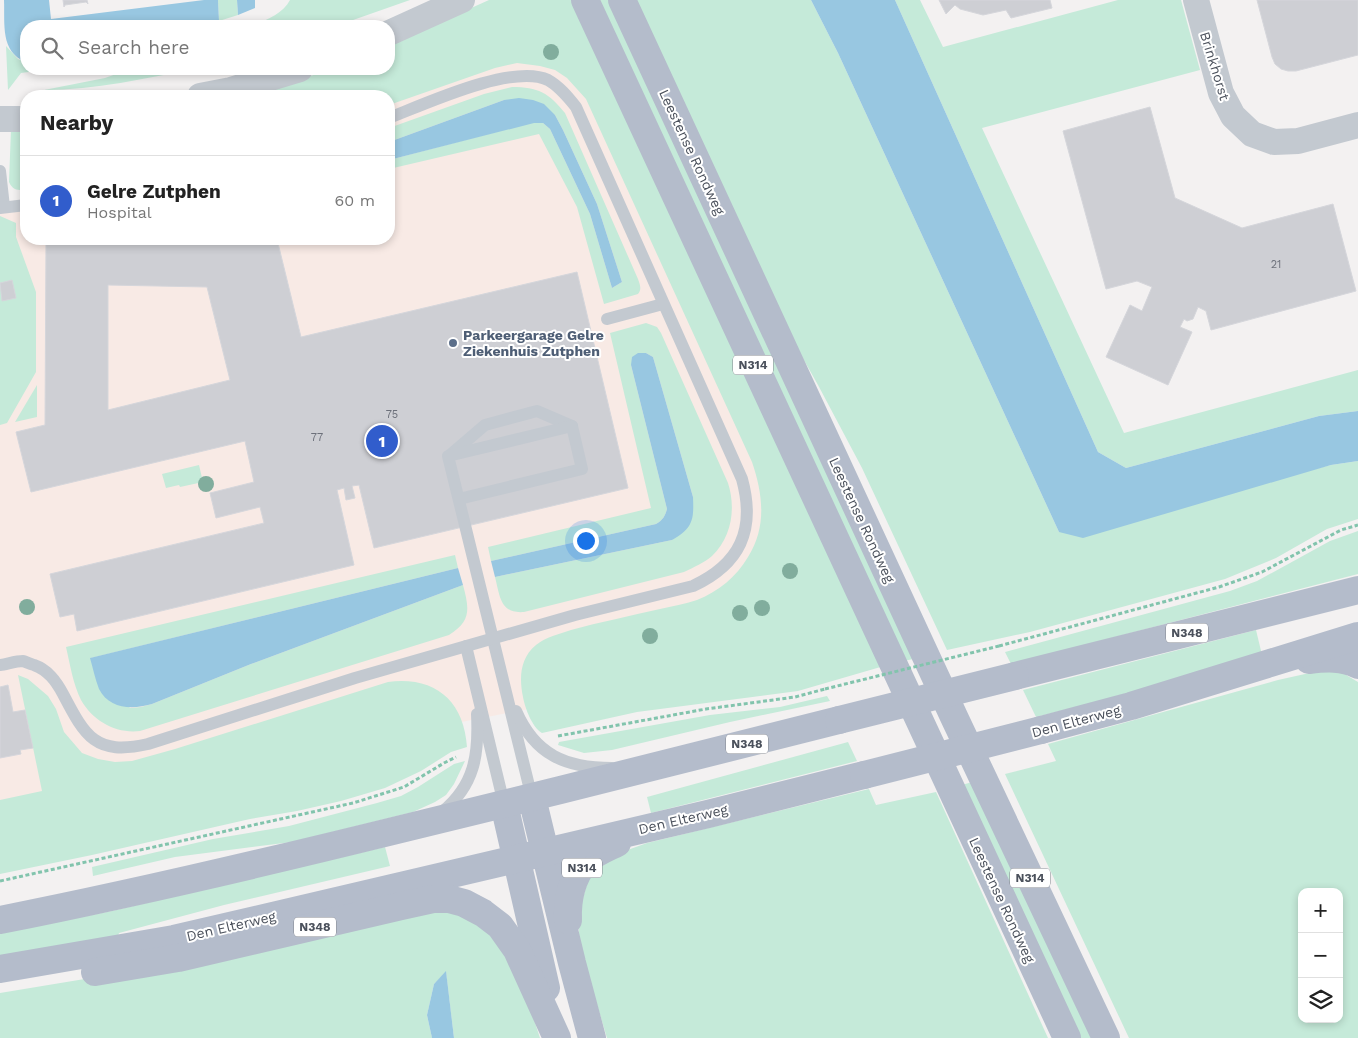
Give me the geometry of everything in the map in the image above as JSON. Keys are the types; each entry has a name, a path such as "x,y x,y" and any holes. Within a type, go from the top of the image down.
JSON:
{"main road":[{"name":"Leestense Rondweg","path":"585,0 1067,1038"},
{"name":"Leestense Rondweg","path":"622,0 958,727 1106,1038"},
{"name":"N348","path":"0,920 147,889 532,798 1358,590"},
{"name":"Den Elterweg","path":"0,969 174,939 864,775 1131,706 1358,636"},
{"name":"N314","path":"1234,674 1321,659 1348,660 1358,666"},
{"name":"N314","path":"532,798 592,1038"},
{"name":"N348","path":"504,804 557,1038"},
{"name":"N314","path":"572,963 568,930 568,906 571,889 586,861 621,841 667,823"},
{"name":"N348","path":"0,986 178,958 401,906 449,899 464,903 483,913 500,926 516,950 557,1038"}],"street":[{"path":"395,30 462,0"},
{"name":"Brinkhorst","path":"1196,0 1221,93 1233,116 1252,134 1274,142 1298,141 1358,125"},
{"path":"231,90 280,75"},
{"path":"0,119 20,118"}],"lane":[{"path":"0,665 22,661 41,667 59,687 76,719 89,736 104,744 129,748 148,744 355,678 493,638 575,615 693,586 710,578 725,566 736,552 744,534 748,516 747,496 742,479 576,107 560,89 547,80 529,75 502,77 395,116"},
{"path":"0,171 2,207 20,206"},
{"path":"607,319 663,304"},
{"path":"448,456 485,425 537,411 572,426"},
{"path":"459,499 582,470 572,426"},
{"path":"448,456 572,426"},
{"path":"448,456 532,798"},
{"path":"466,646 504,804"},
{"path":"502,676 517,714 527,733 551,756 570,763 599,768 655,767"},
{"path":"426,823 454,802 465,788 472,772 478,741 475,684"}],"path":[{"path":"825,689 999,646 1219,588 1262,572 1333,534 1358,525"},
{"path":"0,881 272,821"}],"shaded area":[{"path":"569,30 861,644 0,812 0,205 20,200 20,245 395,245 395,94"}],"green space":[{"path":"218,0 237,0 238,15 219,20"},
{"path":"290,0 410,0 353,20 265,20 278,13"},
{"path":"489,0 575,0 884,666 798,691 637,712 542,733 538,730 527,712 522,690 522,669 531,650 548,638 571,630 697,600 726,583 743,564 754,546 761,522 759,486 752,462 586,99 567,78 555,70 517,63 495,68 395,103 395,90 265,90 313,75 395,75 395,42"},
{"path":"594,0 614,0 918,658 899,662"},
{"path":"631,0 811,0 838,53 1059,532 1331,465 1358,461 1358,519 1327,529 1276,558 1225,579 1030,632 947,650 862,468 778,314"},
{"path":"895,0 920,0 943,47 1118,0 1181,0 1200,70 982,128 1124,433 1358,370 1358,411 1319,416 1126,468 1098,452"},
{"path":"6,46 20,60 20,74 8,90"},
{"path":"113,75 165,75 101,86 44,90"},
{"path":"512,87 529,88 542,92 554,100 565,113 638,279 640,289 638,294 604,304 577,207 539,134 395,168 395,158 534,122 543,123 550,129 590,214 612,288 622,282 597,204 555,115 504,100 395,140 395,126 484,94"},
{"path":"11,129 20,129 20,190 14,188 9,182"},
{"path":"0,216 16,223 16,237 36,292 36,372 7,423 0,425"},
{"path":"646,323 657,327 661,333 728,483 732,512 731,522 724,540 712,556 684,572 524,612 510,610 502,602 495,577 672,540 693,497 653,357 646,353 631,365 667,509 663,518 656,524 491,561 488,547 651,508 610,333"},
{"path":"37,385 37,417 15,422"},
{"path":"199,465 203,482 166,488 162,474"},
{"path":"1358,531 1358,574 1011,664 1005,652 1230,591 1257,581 1330,541"},
{"path":"455,555 458,568 91,658 130,708 152,704 251,664 463,585 467,601 467,613 462,625 449,635 140,731 114,728 99,720 81,700 76,687 66,647"},
{"path":"1256,630 1262,655 1092,703 1036,717 1023,690"},
{"path":"1323,670 1341,672 1358,682 1358,1038 1129,1038 1005,774 1056,761 1048,744 1278,680"},
{"path":"18,675 28,679 48,696 56,709 64,732 82,753 98,759 115,762 132,761 175,749 388,682 404,681 419,683 432,688 444,695 453,704 465,730 467,747 451,752 421,771 385,788 341,801 0,874 0,800 42,791"},
{"path":"827,696 830,701 612,750 584,753 558,745 559,742 710,715 780,707"},
{"path":"848,742 857,761 651,813 647,797"},
{"path":"465,761 454,784 446,795 413,812 292,842 175,857 93,876 92,867 213,839 289,826 401,796 454,764"},
{"path":"976,781 1096,1038 1077,1038 958,786"},
{"path":"869,789 876,805 936,792 1048,1038 607,1038 585,964 579,935 578,916 588,880 598,869 622,852 647,843"},
{"path":"385,847 390,866 224,905 119,933 118,936 0,960 0,933 112,911"},
{"path":"449,909 489,928 521,980 540,1038 454,1038 446,972 434,984 427,1015 432,1038 0,1038 0,993 139,970"}],"water":[{"path":"4,0 49,0 51,19 204,0 218,0 219,20 20,20 20,58 8,44 5,28"},
{"path":"237,0 255,0 255,8 238,15"},
{"path":"811,0 895,0 1098,452 1126,468 1319,416 1358,411 1358,461 1331,465 1083,538 1059,532 838,53"},
{"path":"519,98 533,100 544,104 555,115 597,204 622,282 612,288 590,214 550,129 543,123 534,123 395,158 395,140 504,100"},
{"path":"638,353 646,353 653,357 693,497 691,523 679,536 672,540 495,577 491,561 656,524 663,518 667,509 631,365 632,357"},
{"path":"458,568 463,585 251,664 152,704 129,707 115,704 103,696 96,681 90,658"},
{"path":"446,971 454,1038 432,1038 427,1015 434,984"}],"building":[{"path":"63,0 87,0 88,4 86,2 65,5 64,7"},
{"path":"939,0 1050,0 1052,8 1011,18 1006,10 983,15 960,9 955,5 946,14"},
{"path":"1257,0 1358,0 1358,55 1296,71 1281,69 1275,64 1272,57"},
{"path":"1150,107 1175,198 1242,228 1333,204 1356,291 1211,330 1206,311 1198,307 1193,319 1187,321 1184,319 1180,327 1192,332 1168,385 1106,357 1130,305 1142,311 1152,287 1137,281 1106,289 1063,131"},
{"path":"46,245 278,245 301,337 577,272 628,488 374,548 359,485 352,486 355,498 346,500 344,488 337,490 354,565 77,631 74,614 60,617 50,574 264,523 260,507 216,518 210,493 254,482 245,441 31,492 16,432 45,425","holes":["108,285 207,287 230,380 108,410"]},
{"path":"12,280 16,298 2,301 0,283"},
{"path":"8,685 13,712 25,710 33,748 20,750 21,754 0,758 0,687"}],"place":[{"name":"Parkeergarage Gelre Ziekenhuis Zutphen","path":"453,343"},
{"name":"Gelre Zutphen","path":"382,441"}]}
